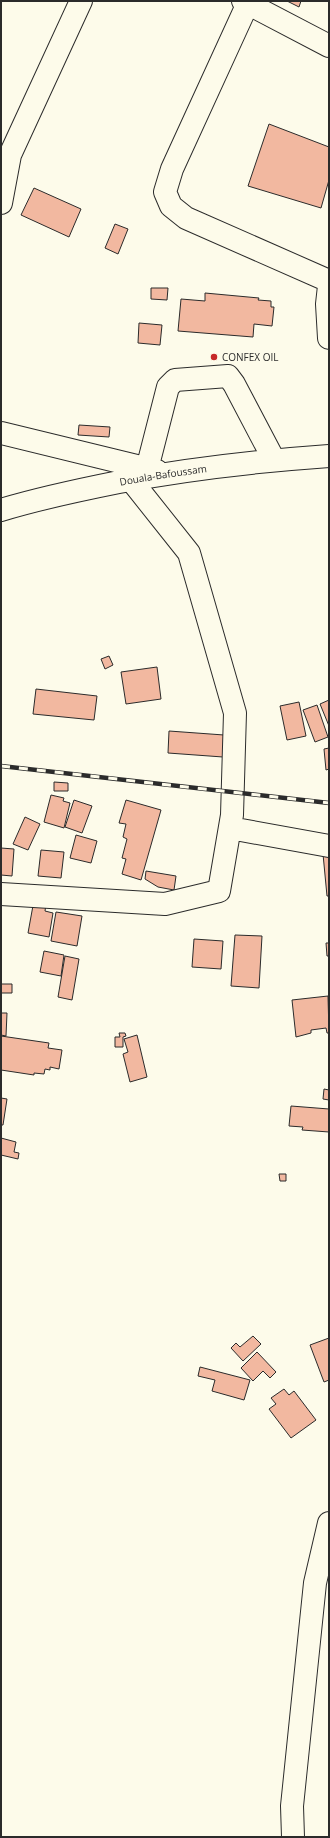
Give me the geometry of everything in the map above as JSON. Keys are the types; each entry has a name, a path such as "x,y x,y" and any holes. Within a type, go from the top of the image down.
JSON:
{"main road":[{"path":"1,203 10,155 81,1"},
{"path":"329,46 246,2 172,169 165,192 171,206 186,218 329,280"},
{"path":"329,286 329,338"},
{"path":"3,900 165,904 219,891 232,815 235,713 189,553 148,474 168,387 176,380 228,376 234,384 274,460"},
{"path":"1,433 148,474"},
{"name":"Douala-Bafoussam","path":"1,510 65,492 148,474 274,460 329,456"},
{"path":"230,828 329,846"},
{"path":"292,1837 292,1806 315,1583 329,1523"}],"building":[{"path":"287,1 301,1 299,7"},
{"path":"269,124 329,147 329,180 321,208 248,186"},
{"path":"34,188 81,209 69,237 21,215"},
{"path":"115,224 128,229 118,254 105,248"},
{"path":"151,288 168,288 167,300 151,299"},
{"path":"205,293 259,298 258,300 271,301 271,307 274,307 272,326 254,324 253,337 178,331 181,299 205,301"},
{"path":"139,323 162,325 160,345 138,343"},
{"path":"79,425 110,427 109,437 78,435"},
{"path":"109,656 113,665 105,669 101,659"},
{"path":"157,667 161,699 126,704 121,672"},
{"path":"36,689 97,696 94,720 33,714"},
{"path":"329,700 329,726 320,704"},
{"path":"299,702 306,736 287,740 280,706"},
{"path":"317,705 328,737 315,742 303,710"},
{"path":"169,731 224,735 223,757 168,753"},
{"path":"329,748 329,769 326,770 324,749"},
{"path":"54,782 68,783 68,791 54,791"},
{"path":"51,795 64,798 63,801 70,803 64,828 44,822"},
{"path":"74,800 92,806 82,833 65,827"},
{"path":"126,800 161,810 141,880 122,874 126,859 122,858 127,839 123,837 126,824 119,823"},
{"path":"25,817 40,824 28,850 13,844"},
{"path":"76,835 97,841 91,863 70,858"},
{"path":"1,848 14,849 12,876 1,875"},
{"path":"41,850 64,852 61,878 38,876"},
{"path":"329,853 329,896 327,896 323,854"},
{"path":"146,871 176,876 174,890 158,887 145,879"},
{"path":"36,889 48,891 45,911 53,913 49,937 28,933"},
{"path":"56,912 82,916 77,946 51,941"},
{"path":"235,935 262,936 259,988 231,986"},
{"path":"194,939 223,941 221,969 192,967"},
{"path":"326,943 329,943 329,956 327,956"},
{"path":"44,951 64,955 61,976 40,972"},
{"path":"65,956 79,959 72,1000 58,997"},
{"path":"1,984 12,984 12,993 1,993"},
{"path":"328,996 329,1033 327,1033 326,1028 311,1030 311,1033 296,1037 292,1000"},
{"path":"1,1013 7,1013 6,1036 1,1035"},
{"path":"119,1033 125,1033 126,1036 123,1037 123,1047 115,1047 115,1037 120,1037"},
{"path":"137,1035 147,1077 130,1082 123,1054 128,1052 124,1039"},
{"path":"1,1036 49,1043 48,1048 62,1050 59,1069 50,1067 50,1070 45,1069 44,1074 34,1073 34,1075 1,1070"},
{"path":"324,1089 329,1090 329,1100 323,1099"},
{"path":"1,1098 7,1099 3,1125 1,1125"},
{"path":"291,1106 329,1109 329,1132 302,1130 303,1127 289,1126"},
{"path":"1,1138 16,1142 14,1152 19,1153 18,1159 1,1155"},
{"path":"279,1174 286,1174 286,1181 280,1181"},
{"path":"253,1336 261,1344 243,1361 231,1348 236,1343 240,1347"},
{"path":"329,1338 329,1380 324,1382 310,1345"},
{"path":"257,1352 276,1372 270,1378 263,1371 253,1381 241,1368"},
{"path":"200,1367 250,1380 244,1400 212,1391 215,1380 198,1376"},
{"path":"284,1389 289,1395 294,1391 316,1420 291,1438 269,1409 276,1404 271,1398"}],"railway":[{"path":"1,766 329,803"}],"place":[{"name":"CONFEX OIL","path":"214,357"}]}
